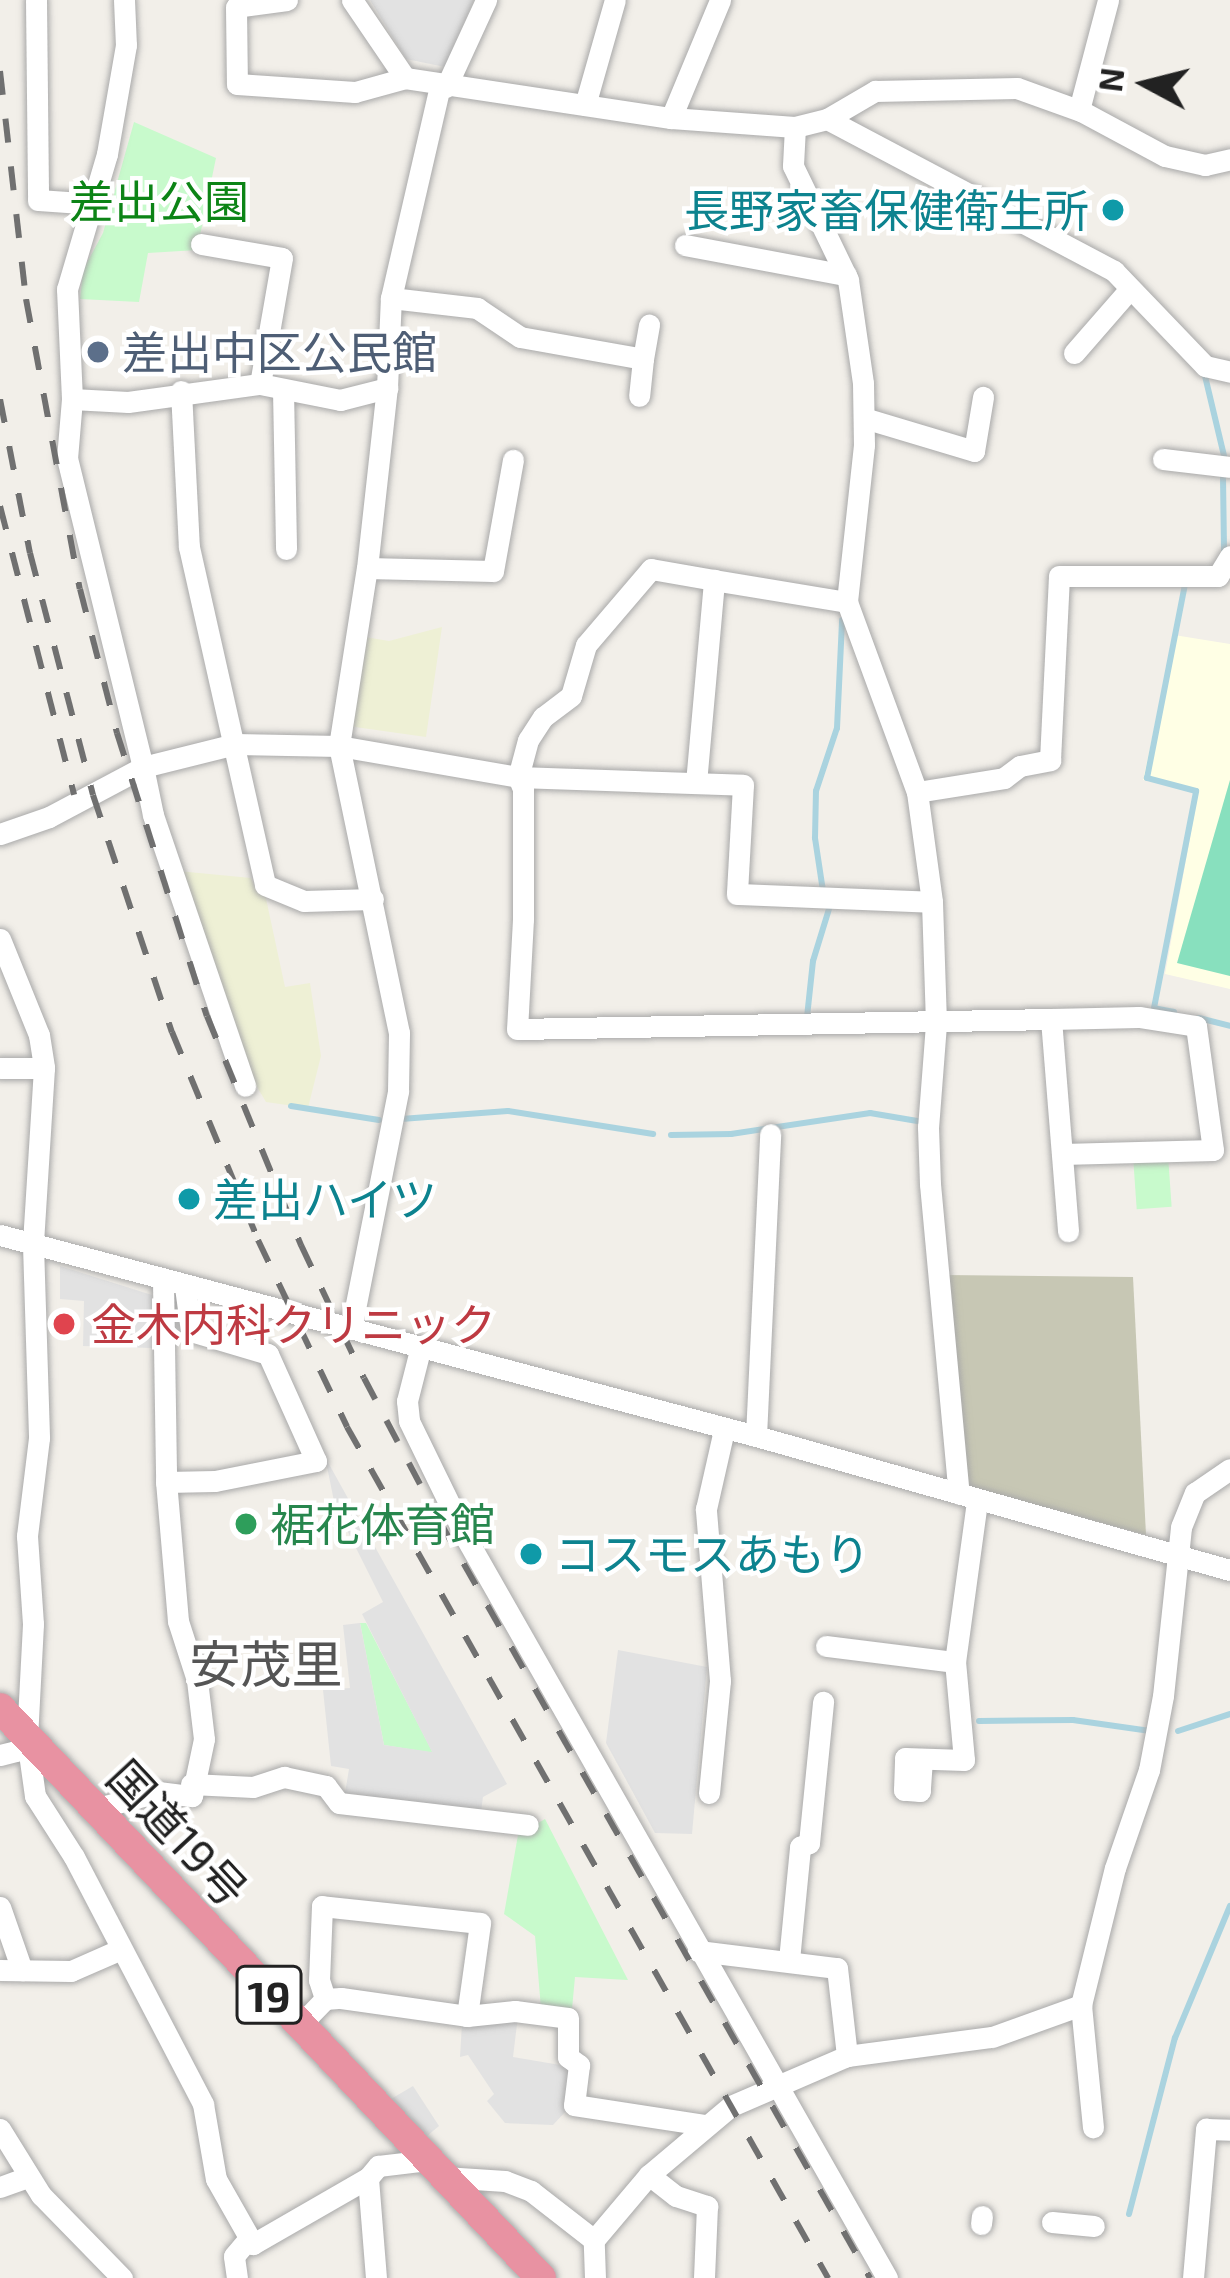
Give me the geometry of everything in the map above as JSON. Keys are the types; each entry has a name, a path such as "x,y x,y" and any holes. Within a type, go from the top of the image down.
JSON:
{"highway":[{"name":"国道19号","path":"0,1708 541,2278"}],"street":[{"path":"36,0 38,200 96,204"},
{"path":"124,0 126,44 96,204 67,289 72,399 68,458 153,815 245,1086"},
{"path":"287,0 236,7 237,84 355,92 405,78 671,118 795,127 826,119 874,91 1017,88 1079,110 1165,156 1204,166 1230,159"},
{"path":"352,0 405,78"},
{"path":"350,1329 398,1091 399,1033 339,746 367,568 387,388 391,298 443,87 486,0"},
{"path":"585,105 615,0"},
{"path":"671,118 720,0"},
{"path":"1079,110 1113,5"},
{"path":"826,119 1114,271 1205,366 1230,372"},
{"path":"795,127 794,166 846,275 864,418 848,602 917,792 932,902 936,1024 928,1127 930,1184 968,1497 955,1662 964,1760 922,1759"},
{"path":"201,244 282,258 260,384"},
{"path":"685,245 846,275"},
{"path":"1074,353 1129,290"},
{"path":"391,298 476,308 520,337 643,359"},
{"path":"639,396 649,326"},
{"path":"72,399 128,401 260,384 340,400 387,388"},
{"path":"283,390 286,549"},
{"path":"181,391 189,547 265,885 304,901 373,899"},
{"path":"864,418 974,452 983,397"},
{"path":"1163,459 1230,467"},
{"path":"367,568 493,571 513,460"},
{"path":"917,792 1004,778 1020,766 1050,760 1059,576 1218,576 1230,556"},
{"path":"848,602 651,569 586,645 571,696 542,717 528,740 518,777 523,789 518,1029 1139,1017 1196,1026 1214,1150 1063,1154"},
{"path":"696,783 714,580"},
{"path":"0,834 49,817 143,767 235,744 339,746 518,777 743,785 737,894 932,902"},
{"path":"0,939 39,1035 44,1068 33,1244 39,1438 27,1536 33,1624 27,1739 35,1796 74,1857 203,2104 216,2179 253,2244 368,2178 378,2166 436,2169 505,2181 530,2191 594,2240"},
{"path":"1051,1018 1068,1231"},
{"path":"0,1068 44,1068"},
{"path":"756,1436 770,1134"},
{"path":"0,1235 756,1436 1230,1570"},
{"path":"166,1482 215,1480 316,1461 268,1354 190,1331 174,1284"},
{"path":"94,1809 158,1792 192,1796 204,1739 197,1680 178,1621 166,1482 174,1284"},
{"path":"419,1350 406,1401 409,1421 466,1538 887,2278"},
{"path":"709,1793 720,1681 706,1508 724,1430"},
{"path":"1093,2127 1081,2005 1115,1868 1149,1771 1163,1696 1180,1526 1195,1492 1230,1468"},
{"path":"826,1646 955,1662"},
{"path":"788,1960 800,1847 809,1843 824,1702"},
{"path":"0,1755 16,1751 27,1739"},
{"path":"191,1784 254,1786 284,1778 326,1786 339,1803 528,1825"},
{"path":"325,1999 320,1980 322,1906 480,1923 467,2016"},
{"path":"0,1907 11,1970 71,1971 119,1950"},
{"path":"698,1951 837,1969 847,2056"},
{"path":"299,2026 325,1999"},
{"path":"325,1999 467,2016 515,2011 568,2018 568,2057 579,2065 574,2105 705,2125"},
{"path":"596,2278 594,2240 649,2175 731,2106 847,2056 992,2037 1081,2005"},
{"path":"1193,2278 1206,2128 1230,2130"},
{"path":"0,2129 27,2177 122,2278"},
{"path":"649,2175 676,2196 707,2206 704,2278"},
{"path":"0,2187 27,2177"},
{"path":"368,2178 376,2278"},
{"path":"1052,2222 1094,2226"},
{"path":"237,2278 234,2256 249,2238"}],"shaded area":[{"path":"370,0 474,0 445,67 406,59"},
{"path":"442,627 426,737 348,726 365,637 389,641"},
{"path":"1174,635 1230,644 1230,989 1165,974 1199,789 1143,780"},
{"path":"178,871 251,878 257,892 265,894 285,987 310,983 321,1056 308,1108 266,1102 248,1072"},
{"path":"60,1266 152,1295 152,1348 83,1346 84,1301 60,1299"},
{"path":"944,1275 1133,1277 1146,1535 966,1486"},
{"path":"325,1457 507,1784 483,1797 481,1812 345,1793 349,1769 331,1766 323,1690 350,1688 343,1625 360,1623 384,1745 432,1752 362,1614 383,1602 335,1506"},
{"path":"618,1650 707,1667 692,1834 655,1833 606,1743"},
{"path":"518,2016 513,2057 572,2067 567,2110 553,2125 505,2123 487,2101 494,2094 468,2055 460,2057 462,2024"},
{"path":"413,2086 439,2126 427,2136 391,2099"}],"green space":[{"name":"差出公園","path":"134,122 216,158 197,250 148,253 139,302 80,299 83,270 103,233"},
{"path":"1230,780 1230,976 1177,963"},
{"path":"1168,1155 1172,1207 1137,1209 1133,1157"},
{"path":"360,1623 366,1623 433,1753 384,1745"},
{"path":"545,1819 628,1980 575,1977 572,2009 541,2009 535,1936 504,1914 518,1835"}],"waterway":[{"path":"1205,376 1224,456"},
{"path":"1223,477 1224,550"},
{"path":"1174,1012 1154,1008 1196,791 1147,778 1185,584"},
{"path":"823,891 815,838 816,791 837,728 842,620"},
{"path":"807,1017 813,961 829,909"},
{"path":"1199,1018 1230,1026"},
{"path":"291,1106 379,1120"},
{"path":"401,1119 508,1111 653,1134"},
{"path":"671,1135 731,1134 870,1113 923,1122"},
{"path":"1178,1731 1230,1714"},
{"path":"979,1721 1073,1720 1150,1731"},
{"path":"1129,2214 1175,2038 1230,1906"}],"railway":[{"path":"0,71 26,299 80,589 117,733 207,1016 301,1245 364,1378 440,1522 870,2278"},
{"path":"0,399 30,553 93,795 172,1032 258,1240 347,1427 828,2278"},
{"path":"0,506 74,795"}],"place":[{"name":"長野家畜保健衛生所","path":"1113,210"},
{"name":"差出中区公民館","path":"98,352"},
{"name":"差出ハイツ","path":"189,1199"},
{"name":"金木内科クリニック","path":"64,1324"},
{"name":"裾花体育館","path":"246,1524"},
{"name":"コスモスあもり","path":"531,1554"}],"district":[{"name":"安茂里","path":"266,1663"}]}
